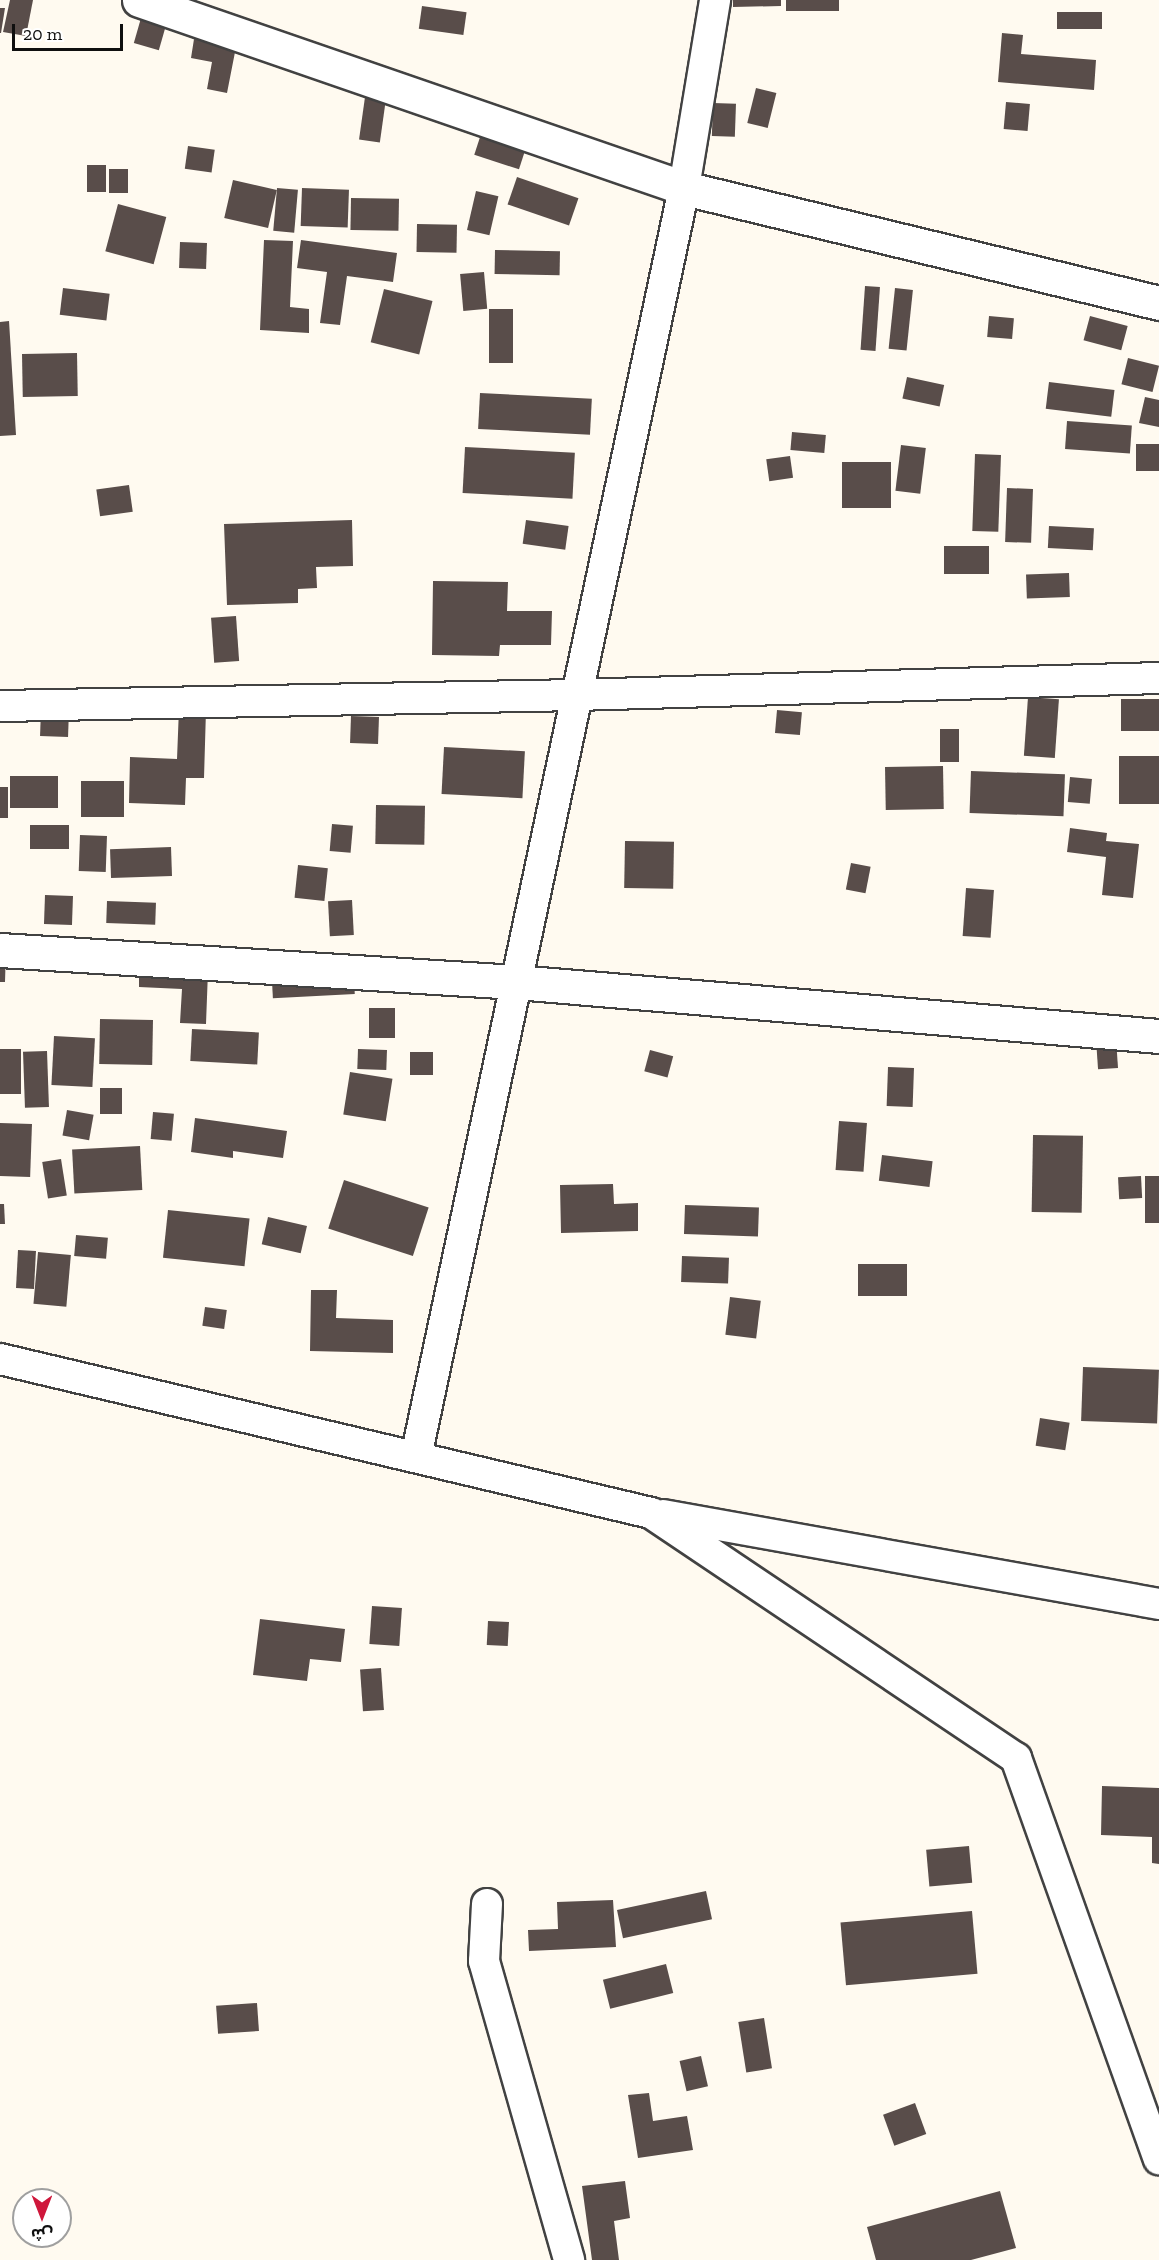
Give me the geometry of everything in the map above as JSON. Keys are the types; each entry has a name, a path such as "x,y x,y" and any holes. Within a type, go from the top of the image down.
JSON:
{"street":[{"path":"139,0 684,188 1159,303"},
{"path":"416,1457 684,188 715,0"},
{"path":"0,705 576,695 1159,678"},
{"path":"0,950 516,982 1159,1036"},
{"path":"0,1359 651,1513 1159,1604"},
{"path":"651,1513 1016,1758 1159,2159"},
{"path":"487,1904 484,1961 569,2260"}],"building":[{"path":"10,0 33,0 26,36 3,32"},
{"path":"733,0 781,0 781,6 733,7"},
{"path":"786,0 839,0 839,11 786,11"},
{"path":"422,6 467,12 463,35 419,29"},
{"path":"0,8 5,8 1,33 0,33"},
{"path":"1057,12 1102,12 1102,29 1057,29"},
{"path":"141,18 166,25 159,50 134,43"},
{"path":"1002,33 1023,35 1021,54 1096,60 1094,90 998,82"},
{"path":"194,39 236,47 227,93 207,89 212,62 191,58"},
{"path":"756,88 776,93 768,128 747,123"},
{"path":"366,90 387,93 380,142 359,140"},
{"path":"1006,102 1030,104 1028,131 1004,129"},
{"path":"713,103 736,104 735,137 712,136"},
{"path":"482,131 527,146 519,169 474,155"},
{"path":"188,146 215,150 212,173 185,169"},
{"path":"87,165 106,165 106,192 87,192"},
{"path":"109,169 128,169 128,193 109,193"},
{"path":"517,177 578,198 569,226 508,204"},
{"path":"233,180 277,190 268,228 224,218"},
{"path":"277,188 298,190 294,233 273,231"},
{"path":"302,188 349,190 348,228 301,226"},
{"path":"476,191 498,196 489,235 467,230"},
{"path":"351,198 399,199 398,231 350,230"},
{"path":"118,204 166,217 154,264 105,251"},
{"path":"417,224 457,225 457,253 417,252"},
{"path":"264,240 293,241 290,307 309,309 309,333 260,330"},
{"path":"301,240 397,253 393,282 347,276 340,325 320,323 327,272 297,268"},
{"path":"180,242 207,243 206,269 179,268"},
{"path":"495,250 560,251 560,275 495,274"},
{"path":"484,272 487,309 463,311 460,274"},
{"path":"865,286 880,287 875,351 861,350"},
{"path":"63,288 110,294 106,321 60,315"},
{"path":"895,288 913,290 907,351 889,349"},
{"path":"384,289 433,301 419,354 371,342"},
{"path":"489,309 513,309 513,363 489,363"},
{"path":"989,316 1014,318 1012,339 987,337"},
{"path":"1090,316 1128,326 1121,350 1084,340"},
{"path":"9,321 16,435 0,436 0,322"},
{"path":"77,353 78,396 23,397 22,354"},
{"path":"1128,358 1159,366 1153,392 1121,384"},
{"path":"907,377 944,385 940,406 902,399"},
{"path":"1049,382 1115,390 1111,417 1046,409"},
{"path":"480,393 592,399 590,435 478,429"},
{"path":"1145,397 1159,400 1159,427 1139,423"},
{"path":"1067,421 1132,426 1130,453 1065,449"},
{"path":"792,432 826,435 824,453 790,450"},
{"path":"1136,444 1159,444 1159,471 1136,471"},
{"path":"901,445 926,448 920,494 895,491"},
{"path":"465,447 575,453 572,499 463,493"},
{"path":"975,454 1001,455 998,532 972,531"},
{"path":"790,456 793,478 769,481 766,459"},
{"path":"842,462 891,462 891,508 842,508"},
{"path":"129,485 133,512 100,516 96,490"},
{"path":"1007,488 1033,489 1031,543 1005,542"},
{"path":"352,520 353,566 316,567 317,588 298,589 298,603 227,605 224,524"},
{"path":"526,520 569,526 565,550 523,544"},
{"path":"1049,526 1094,528 1093,550 1048,548"},
{"path":"944,546 989,546 989,574 944,574"},
{"path":"1069,573 1070,597 1027,598 1026,575"},
{"path":"433,581 508,582 507,611 552,611 551,645 500,645 499,656 432,655"},
{"path":"236,616 239,661 214,663 211,618"},
{"path":"1028,697 1059,699 1055,758 1024,756"},
{"path":"1121,699 1159,699 1159,731 1121,731"},
{"path":"179,708 206,710 204,778 186,778 185,805 129,803 130,757 177,759"},
{"path":"41,709 69,710 68,737 40,736"},
{"path":"777,710 802,712 800,735 775,733"},
{"path":"351,716 379,717 378,744 350,743"},
{"path":"940,729 959,729 959,762 940,762"},
{"path":"444,747 525,751 522,798 442,794"},
{"path":"1119,756 1159,756 1159,804 1119,804"},
{"path":"943,766 944,809 886,810 885,767"},
{"path":"971,771 1065,774 1063,816 970,813"},
{"path":"10,776 58,776 58,808 10,808"},
{"path":"1070,777 1092,779 1090,804 1068,802"},
{"path":"81,781 124,781 124,817 81,817"},
{"path":"0,787 8,787 8,818 0,818"},
{"path":"376,805 425,806 424,845 375,844"},
{"path":"332,824 353,826 351,853 330,851"},
{"path":"30,825 69,825 69,849 30,849"},
{"path":"1070,828 1107,833 1106,841 1139,844 1133,898 1102,895 1106,857 1067,852"},
{"path":"80,835 107,836 106,872 79,871"},
{"path":"625,841 674,842 673,889 624,888"},
{"path":"171,847 172,876 111,878 110,849"},
{"path":"851,863 871,867 865,893 846,890"},
{"path":"298,865 328,868 324,901 295,898"},
{"path":"966,888 994,890 991,938 963,936"},
{"path":"45,895 73,896 72,925 44,924"},
{"path":"352,900 354,935 330,936 328,901"},
{"path":"107,901 156,903 155,925 106,923"},
{"path":"0,947 6,947 5,982 0,982"},
{"path":"353,960 355,994 273,998 271,964"},
{"path":"139,968 208,971 206,1024 180,1023 182,989 139,987"},
{"path":"369,1008 395,1008 395,1038 369,1038"},
{"path":"100,1019 153,1020 152,1065 99,1064"},
{"path":"192,1029 259,1033 257,1064 190,1061"},
{"path":"54,1036 95,1038 92,1087 51,1085"},
{"path":"1116,1039 1118,1068 1098,1069 1096,1040"},
{"path":"0,1049 21,1049 21,1094 0,1094"},
{"path":"358,1049 387,1050 386,1070 357,1069"},
{"path":"650,1050 673,1056 667,1077 644,1071"},
{"path":"47,1051 49,1107 25,1108 23,1052"},
{"path":"410,1052 433,1052 433,1075 410,1075"},
{"path":"888,1067 914,1068 913,1107 887,1106"},
{"path":"350,1072 392,1079 386,1121 343,1114"},
{"path":"100,1088 122,1088 122,1114 100,1114"},
{"path":"67,1110 94,1115 89,1140 62,1136"},
{"path":"153,1112 174,1114 172,1141 151,1139"},
{"path":"195,1118 287,1131 283,1158 233,1151 233,1158 191,1152"},
{"path":"839,1121 867,1123 864,1172 836,1170"},
{"path":"0,1123 32,1124 30,1177 0,1176"},
{"path":"1033,1135 1083,1136 1082,1213 1032,1212"},
{"path":"140,1146 142,1190 74,1193 72,1150"},
{"path":"882,1155 933,1161 929,1187 879,1181"},
{"path":"61,1159 67,1196 48,1199 42,1162"},
{"path":"1141,1176 1142,1198 1119,1199 1118,1177"},
{"path":"1145,1176 1159,1176 1159,1223 1145,1223"},
{"path":"344,1180 429,1208 413,1256 328,1229"},
{"path":"613,1184 614,1204 638,1203 638,1231 561,1233 560,1185"},
{"path":"0,1204 4,1204 5,1224 0,1224"},
{"path":"685,1205 759,1208 758,1237 684,1234"},
{"path":"168,1210 250,1219 245,1266 163,1258"},
{"path":"268,1217 307,1226 301,1253 262,1244"},
{"path":"76,1235 108,1238 106,1259 74,1256"},
{"path":"18,1250 36,1251 34,1289 16,1288"},
{"path":"38,1252 71,1255 66,1307 33,1304"},
{"path":"682,1256 729,1258 728,1284 681,1282"},
{"path":"858,1264 907,1264 907,1296 858,1296"},
{"path":"311,1290 337,1290 336,1318 393,1320 393,1353 310,1351"},
{"path":"730,1297 761,1301 756,1338 725,1335"},
{"path":"205,1307 227,1310 224,1329 202,1326"},
{"path":"1083,1367 1159,1370 1157,1424 1081,1421"},
{"path":"1040,1418 1070,1423 1065,1450 1036,1446"},
{"path":"372,1606 402,1608 399,1646 369,1644"},
{"path":"260,1619 345,1629 341,1662 310,1659 307,1681 253,1675"},
{"path":"488,1621 509,1622 508,1646 487,1645"},
{"path":"381,1668 384,1710 363,1711 360,1669"},
{"path":"1102,1786 1159,1788 1159,1864 1152,1863 1152,1837 1101,1835"},
{"path":"969,1846 972,1883 929,1887 926,1850"},
{"path":"706,1891 712,1919 623,1938 617,1910"},
{"path":"613,1900 616,1947 529,1951 528,1930 558,1929 557,1902"},
{"path":"972,1911 977,1974 846,1985 841,1923"},
{"path":"666,1964 673,1993 610,2009 603,1980"},
{"path":"257,2003 259,2031 218,2034 216,2006"},
{"path":"764,2018 772,2068 746,2072 738,2022"},
{"path":"701,2056 708,2086 687,2091 680,2061"},
{"path":"649,2093 653,2121 687,2116 693,2150 638,2158 628,2095"},
{"path":"915,2103 926,2134 894,2146 883,2115"},
{"path":"625,2181 630,2218 614,2221 619,2260 592,2260 582,2186"},
{"path":"1000,2191 1016,2248 971,2260 876,2260 867,2227"}]}
